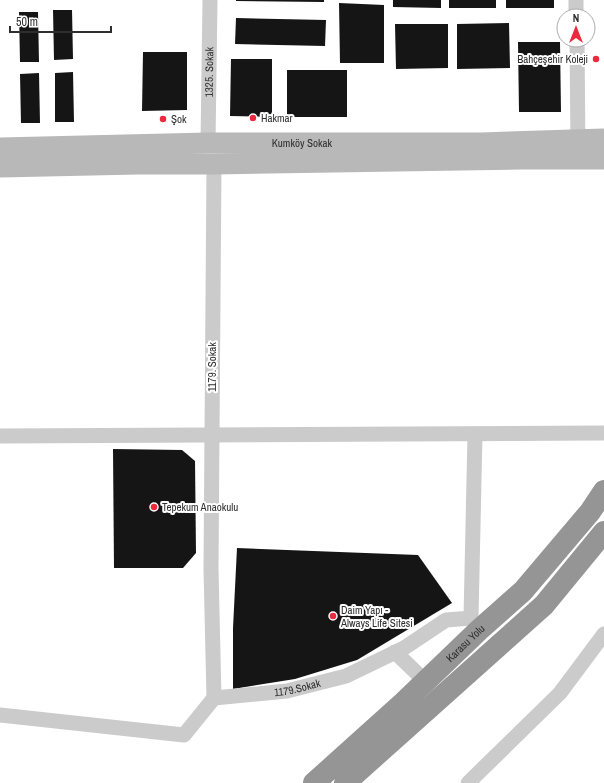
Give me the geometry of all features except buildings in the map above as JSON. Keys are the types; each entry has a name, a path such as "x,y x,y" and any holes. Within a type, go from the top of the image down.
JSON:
{"highway":[{"name":"Karasu Yolu","path":"314,783 404,703 479,630 480,619 523,591 590,512 604,492"},
{"path":"345,783 544,604 604,532"}],"main road":[{"name":"Kumköy Sokak","path":"0,166 214,164 578,149 604,139"},
{"name":"Kumköy Sokak","path":"0,148 208,143 481,143 578,149 604,159"}],"street":[{"name":"1325. Sokak","path":"208,143 210,0"},
{"path":"577,48 578,149"},
{"name":"1179. Sokak","path":"214,164 211,569 214,698"},
{"path":"0,436 604,433"},
{"path":"475,434 472,595 480,619"},
{"name":"1179.Sokak","path":"214,698 288,692 346,676 404,648 446,620 480,619"},
{"path":"468,783 560,693 604,634"},
{"path":"395,652 426,682"},
{"path":"0,715 184,735 214,698"}],"place":[{"name":"Bahçeşehir Koleji","path":"596,59"},
{"name":"Hakmar","path":"253,118"},
{"name":"Şok","path":"163,119"},
{"name":"Tepekum Anaokulu","path":"154,507"},
{"name":"Daim Yapı - Always Life Sitesi","path":"333,616"}]}
